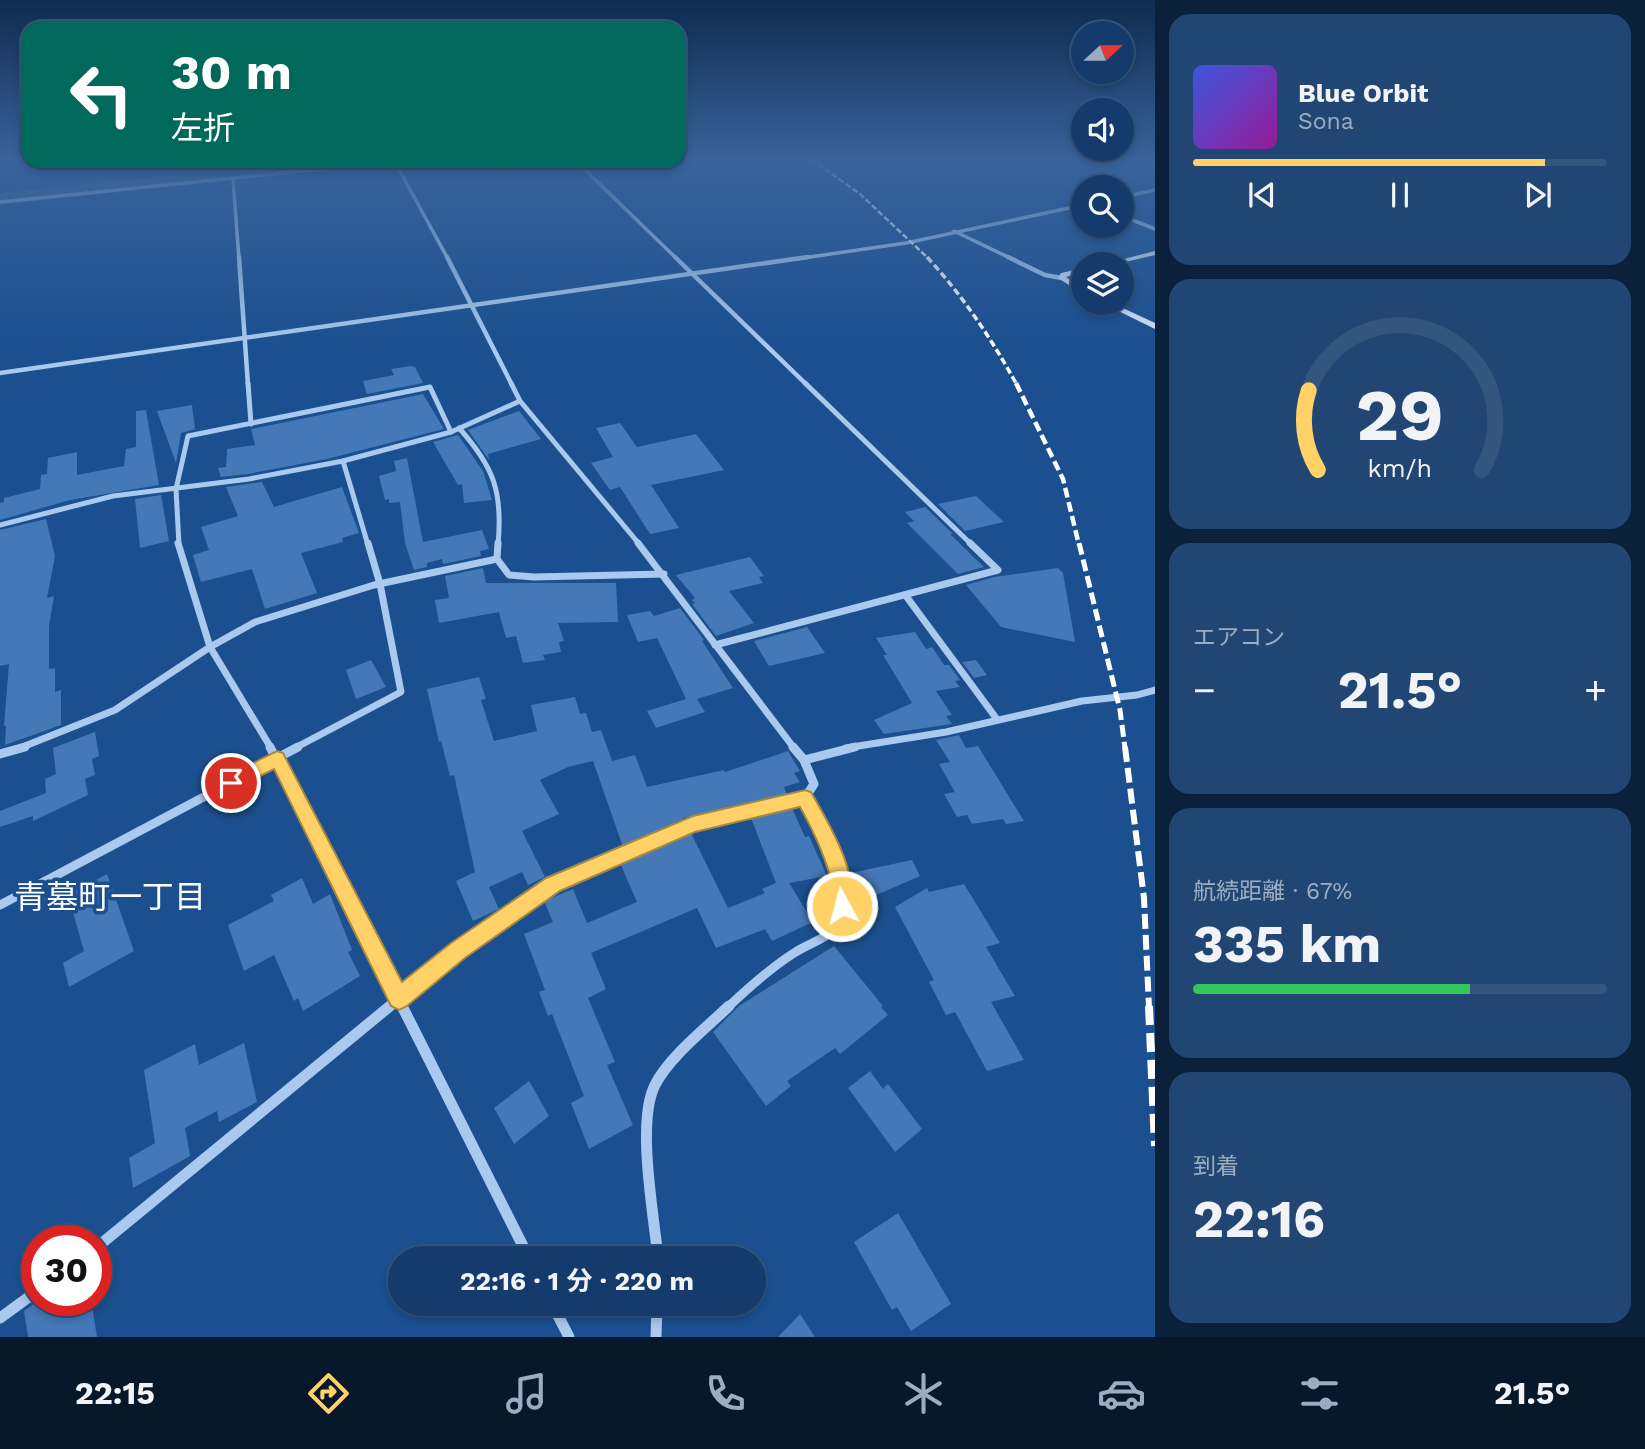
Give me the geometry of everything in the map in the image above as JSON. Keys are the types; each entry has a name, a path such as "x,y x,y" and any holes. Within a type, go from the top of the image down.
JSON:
{"main road":[{"path":"1134,258 1155,253"},
{"path":"1071,273 1062,278 1071,284"},
{"path":"1132,315 1155,326"}],"street":[{"path":"236,221 251,424"},
{"path":"112,1235 458,950 553,884 693,824 805,798 814,784 804,760 664,575 520,401 473,305 427,221"},
{"path":"639,221 998,570 715,645"},
{"path":"0,373 906,243 1001,221"},
{"path":"1136,221 1155,229"},
{"path":"953,231 1045,275 1062,278"},
{"path":"452,432 430,387 187,436 176,489 178,544 211,647 277,758 523,1246"},
{"path":"0,525 113,496 249,479 343,461 452,432 520,401"},
{"path":"459,428 491,468 500,489 501,519 497,559 509,575 664,575"},
{"path":"0,905 401,692 380,584 343,461"},
{"path":"0,754 19,749 115,710 211,647 256,622 380,584 497,559"},
{"path":"906,596 996,718"},
{"path":"804,760 835,749 946,732 996,718 1096,698 1141,696 1155,690"},
{"path":"657,1246 646,1135 654,1086 679,1054 753,983 841,923 843,888 827,838 805,798"},
{"path":"0,1318 21,1303"},
{"path":"558,1316 569,1337"},
{"path":"656,1337 657,1316"}],"building":[{"path":"415,367 423,383 367,394 363,381 394,375 391,369"},
{"path":"423,394 444,429 327,459 221,477 218,468 226,467 227,449 255,445 251,429"},
{"path":"192,405 195,429 181,433 176,463 157,411"},
{"path":"146,410 159,485 70,500 0,520 0,503 4,502 4,498 40,489 41,475 47,474 48,458 77,452 77,475 124,466 126,449 136,447 136,411"},
{"path":"519,411 541,439 488,454 489,460 468,430"},
{"path":"620,423 637,447 696,434 724,470 651,485 679,528 650,534 620,487 610,490 591,463 613,457 596,428"},
{"path":"458,435 483,471 492,500 464,503 462,484 458,485 433,442"},
{"path":"407,458 423,542 482,530 489,549 480,551 481,556 443,564 442,559 414,570 405,543 400,502 389,503 389,499 385,500 379,476 396,471 394,461"},
{"path":"262,482 274,507 342,487 359,533 342,538 343,542 301,553 317,593 265,609 252,569 201,582 193,555 209,550 201,527 238,516 226,487"},
{"path":"161,495 169,541 140,548 135,499"},
{"path":"976,496 1004,522 965,531 938,504"},
{"path":"925,507 984,567 958,574 907,523 914,521 905,512"},
{"path":"46,519 55,556 47,598 54,596 49,626 49,669 55,668 55,692 61,690 61,725 5,745 9,664 0,666 0,530"},
{"path":"750,557 764,576 759,577 763,583 729,591 754,623 716,636 692,604 695,603 692,600 695,598 676,575"},
{"path":"483,568 486,583 616,583 618,622 558,623 564,641 559,642 561,652 543,655 545,660 523,663 516,636 506,638 499,612 439,623 435,600 449,598 445,576"},
{"path":"1058,568 1063,573 1075,642 1001,627 966,585 994,577"},
{"path":"680,608 704,640 702,641 733,688 697,699 705,712 656,728 647,711 686,699 657,638 638,642 627,615 650,611 654,616"},
{"path":"807,627 825,653 769,666 754,641"},
{"path":"915,632 926,649 932,647 944,665 949,665 960,680 955,681 960,687 936,691 952,715 946,716 952,724 884,734 874,720 912,703 883,655 887,655 876,638"},
{"path":"371,660 386,687 356,699 346,670"},
{"path":"976,660 987,675 974,678 962,662"},
{"path":"479,677 486,699 481,700 494,741 537,731 531,705 575,697 580,714 586,713 592,732 601,730 612,761 635,755 647,787 724,770 725,772 788,751 800,771 794,773 800,782 784,787 787,795 683,818 684,820 623,847 593,761 568,767 540,780 559,814 522,831 545,877 528,885 522,872 489,887 499,909 473,921 456,881 475,872 454,775 450,776 441,741 439,742 427,689"},
{"path":"95,732 99,756 92,759 95,775 85,779 88,795 33,821 33,816 0,827 0,811 46,793 45,779 56,774 53,748"},
{"path":"959,735 966,748 978,746 1024,821 1006,824 1003,819 972,824 967,815 957,817 944,794 955,792 939,764 950,762 936,740"},
{"path":"792,808 805,837 809,836 827,876 789,883 813,922 772,941 765,929 716,948 697,908 591,953 606,989 588,998 615,1062 607,1065 633,1125 589,1149 571,1103 584,1096 552,1014 548,1016 539,992 545,990 524,934 553,922 544,901 573,889 587,923 637,902 620,863 691,833 728,908 765,893 762,889 776,883 751,818"},
{"path":"912,860 920,876 858,903 846,874"},
{"path":"107,874 134,951 69,987 63,963 84,951 68,895"},
{"path":"302,878 313,904 330,894 352,950 348,952 360,976 303,1011 298,998 294,1001 274,955 244,971 228,925 274,901 271,895"},
{"path":"964,884 1000,943 986,947 1015,996 991,1002 1024,1060 987,1071 955,1012 946,1015 929,982 934,980 895,907 927,888 929,892"},
{"path":"58,886 64,905 48,913 42,894"},
{"path":"834,946 888,1015 840,1054 835,1048 787,1081 791,1086 766,1106 713,1032 739,1006"},
{"path":"244,1043 257,1102 219,1122 217,1111 185,1128 190,1156 133,1188 129,1158 155,1143 144,1070 195,1044 199,1065"},
{"path":"870,1071 883,1089 888,1084 922,1129 895,1152 848,1088"},
{"path":"529,1081 549,1116 514,1144 494,1108"},
{"path":"898,1213 951,1304 911,1331 897,1307 892,1310 854,1242"},
{"path":"800,1314 815,1337 778,1337"},
{"path":"25,1316 94,1316 97,1337 28,1337"}],"railway":[{"path":"889,221 928,258"},
{"path":"928,258 976,318 1017,385"},
{"path":"1017,385 1063,479 1079,545"},
{"path":"1079,543 1120,710 1125,748"},
{"path":"1125,747 1144,898 1149,1008"},
{"path":"1149,1006 1155,1146"}],"district":[{"name":"青墓町一丁目","path":"110,897"}],"route":[{"path":"231,783 277,758 399,999 458,950 553,884 693,824 805,798 827,838 843,888 842,906"}]}
